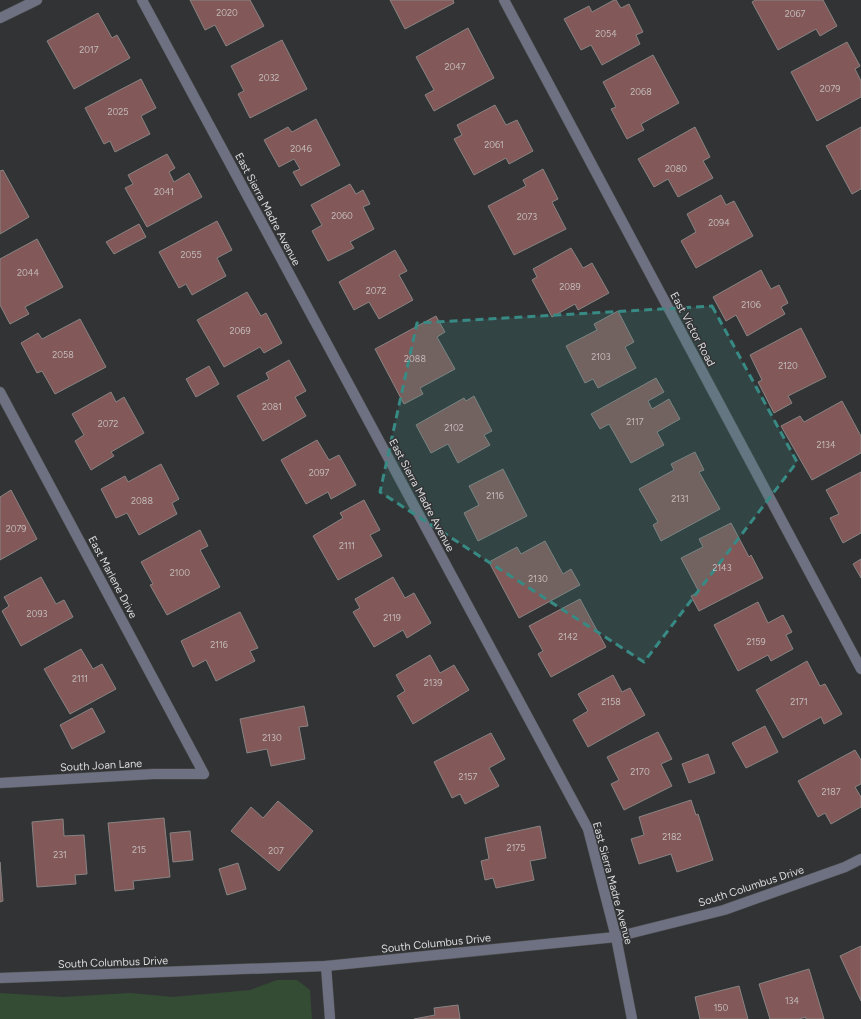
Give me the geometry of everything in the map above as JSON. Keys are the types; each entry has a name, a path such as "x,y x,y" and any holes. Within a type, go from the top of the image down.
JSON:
{"street":[{"path":"0,18 37,0"},
{"name":"East Sierra Madre Avenue","path":"142,0 588,829 616,937 632,1019"},
{"name":"East Victor Road","path":"504,0 861,669"},
{"name":"East Marlene Drive","path":"0,392 204,774"},
{"name":"South Joan Lane","path":"0,783 153,774 204,774"},
{"name":"South Columbus Drive","path":"0,978 326,966 616,937 724,910 845,867 861,859"},
{"path":"326,966 330,1019"}],"highlighted area":[{"path":"712,306 797,462 644,662 380,492 417,323"}],"green space":[{"path":"277,980 297,980 310,990 312,1019 0,1019 0,993 63,997 130,993 173,997 250,990"}],"building":[{"path":"190,0 250,0 264,26 226,46 215,25 205,30"},
{"path":"390,0 453,0 454,3 405,29"},
{"path":"616,0 621,8 629,4 643,32 636,35 640,44 602,65 591,45 581,50 564,19 589,6 592,12"},
{"path":"755,0 823,0 837,26 820,36 816,29 778,50 752,2"},
{"path":"98,13 112,38 117,35 130,58 74,89 47,41"},
{"path":"468,28 494,78 434,111 425,95 434,90 416,57"},
{"path":"282,40 307,89 250,118 238,94 244,91 231,66"},
{"path":"847,42 860,66 855,69 861,81 861,97 817,121 791,72"},
{"path":"653,55 679,103 641,124 644,130 627,139 611,109 616,107 603,82"},
{"path":"141,79 156,108 141,116 150,134 115,152 110,141 104,144 85,108"},
{"path":"495,105 506,125 517,120 533,151 509,164 506,158 474,175 454,139 462,135 457,125"},
{"path":"316,119 340,165 301,186 293,172 300,169 294,159 279,167 264,140 288,127 292,132"},
{"path":"695,127 710,157 703,161 713,178 678,197 668,179 654,187 638,159"},
{"path":"861,127 861,189 852,194 826,146"},
{"path":"167,154 175,168 169,172 174,182 189,173 202,197 147,227 125,188 133,184 128,175"},
{"path":"543,169 558,199 552,202 566,229 514,255 488,206 526,186 523,180"},
{"path":"3,170 29,217 0,234 0,171"},
{"path":"350,184 356,194 363,190 370,204 363,207 374,229 350,242 354,248 328,261 312,231 322,225 311,205"},
{"path":"721,195 726,205 734,201 753,236 696,268 681,241 696,232 687,214"},
{"path":"217,221 232,250 217,258 226,276 192,295 186,284 179,288 159,252"},
{"path":"139,224 146,237 114,254 106,242"},
{"path":"37,239 63,287 25,307 29,314 10,324 0,305 0,259"},
{"path":"571,248 583,268 592,263 609,293 578,310 575,304 552,317 532,280 537,277 533,269"},
{"path":"395,250 407,271 399,275 413,300 379,319 369,302 354,310 339,282"},
{"path":"761,270 771,289 779,285 788,303 781,307 785,314 747,336 736,315 726,321 713,297"},
{"path":"247,292 261,316 266,313 282,343 264,353 260,347 224,367 197,320"},
{"path":"618,311 634,342 625,347 636,368 598,388 593,379 585,383 566,346 597,330 594,324"},
{"path":"436,316 445,332 437,337 455,369 420,388 423,394 404,404 375,349"},
{"path":"80,319 106,367 55,394 42,371 37,373 21,343 38,333 42,339"},
{"path":"801,328 826,377 788,396 792,403 774,413 758,382 762,380 750,355"},
{"path":"289,360 306,391 295,397 306,416 263,441 237,396 269,379 266,373"},
{"path":"209,366 219,384 196,397 186,379"},
{"path":"656,378 664,392 648,401 652,409 669,399 680,419 657,432 664,445 631,463 609,424 600,429 591,414"},
{"path":"111,392 116,402 124,397 144,433 111,452 114,456 91,470 75,441 84,435 72,414"},
{"path":"474,396 492,431 484,435 490,445 458,463 448,444 431,453 416,425 464,398 466,401"},
{"path":"842,401 861,436 861,453 812,480 781,426 800,416 804,422"},
{"path":"317,440 329,460 339,455 356,485 331,499 328,492 306,504 281,460"},
{"path":"695,452 704,470 699,472 720,509 661,541 653,525 658,522 639,489 674,470 671,464"},
{"path":"161,464 179,499 172,503 177,514 139,535 127,513 116,518 101,489 125,476 128,482"},
{"path":"503,469 527,516 478,541 464,513 479,505 469,486"},
{"path":"861,472 861,533 843,543 830,518 839,514 826,490"},
{"path":"11,490 37,539 0,560 0,497"},
{"path":"364,500 380,530 370,535 382,556 338,580 313,536 343,518 340,513"},
{"path":"731,523 749,557 751,555 763,578 699,611 691,596 699,592 681,558 703,547 699,539"},
{"path":"200,530 208,546 200,550 220,587 167,615 150,585 153,584 141,562"},
{"path":"545,541 563,574 571,569 580,585 519,618 489,562 517,547 521,554"},
{"path":"861,559 861,578 853,564"},
{"path":"41,577 56,604 64,600 73,617 21,646 2,611 9,606 4,597"},
{"path":"393,577 405,598 414,593 431,623 407,638 403,630 374,647 353,612 360,608 355,599"},
{"path":"580,599 606,647 551,677 538,654 543,651 529,626"},
{"path":"758,602 768,623 783,615 792,632 786,635 793,649 771,661 768,655 738,671 714,625"},
{"path":"240,612 258,648 250,651 255,661 216,681 206,660 193,667 181,641"},
{"path":"81,649 93,669 102,664 116,689 70,714 44,669"},
{"path":"430,655 440,673 454,665 469,690 413,724 397,696 405,691 396,675"},
{"path":"807,661 820,686 825,684 842,714 824,724 821,717 783,738 756,690"},
{"path":"613,675 622,692 630,688 645,715 588,747 573,720 588,711 578,694"},
{"path":"304,706 308,726 299,727 305,759 271,766 267,749 247,753 240,719"},
{"path":"92,708 105,732 72,749 60,725"},
{"path":"765,726 778,752 746,768 732,743"},
{"path":"658,732 672,759 661,764 672,786 624,810 611,784 619,780 607,757"},
{"path":"491,733 505,759 489,768 499,786 465,804 460,794 452,798 434,762"},
{"path":"855,750 861,760 861,784 855,787 861,797 861,807 831,824 825,813 818,817 798,781"},
{"path":"708,754 715,773 689,783 682,764"},
{"path":"691,800 696,815 698,814 713,860 677,872 671,854 639,864 631,839 644,835 639,817"},
{"path":"278,801 313,831 279,871 231,831 251,807 263,818"},
{"path":"164,818 170,877 133,881 134,889 115,891 108,823"},
{"path":"63,819 64,836 84,835 87,874 75,875 76,884 37,887 32,822"},
{"path":"540,826 546,858 530,861 534,880 496,888 493,878 485,880 481,861 489,859 485,838"},
{"path":"190,831 193,860 173,862 170,833"},
{"path":"0,862 3,901 0,902"},
{"path":"238,863 246,889 227,895 219,869"},
{"path":"861,946 861,1001 840,956"},
{"path":"809,969 824,1019 806,1019 806,1017 799,1019 770,1019 759,984"},
{"path":"739,986 748,1019 700,1019 695,997"},
{"path":"458,1005 460,1019 414,1019 435,1015 434,1008"}]}
